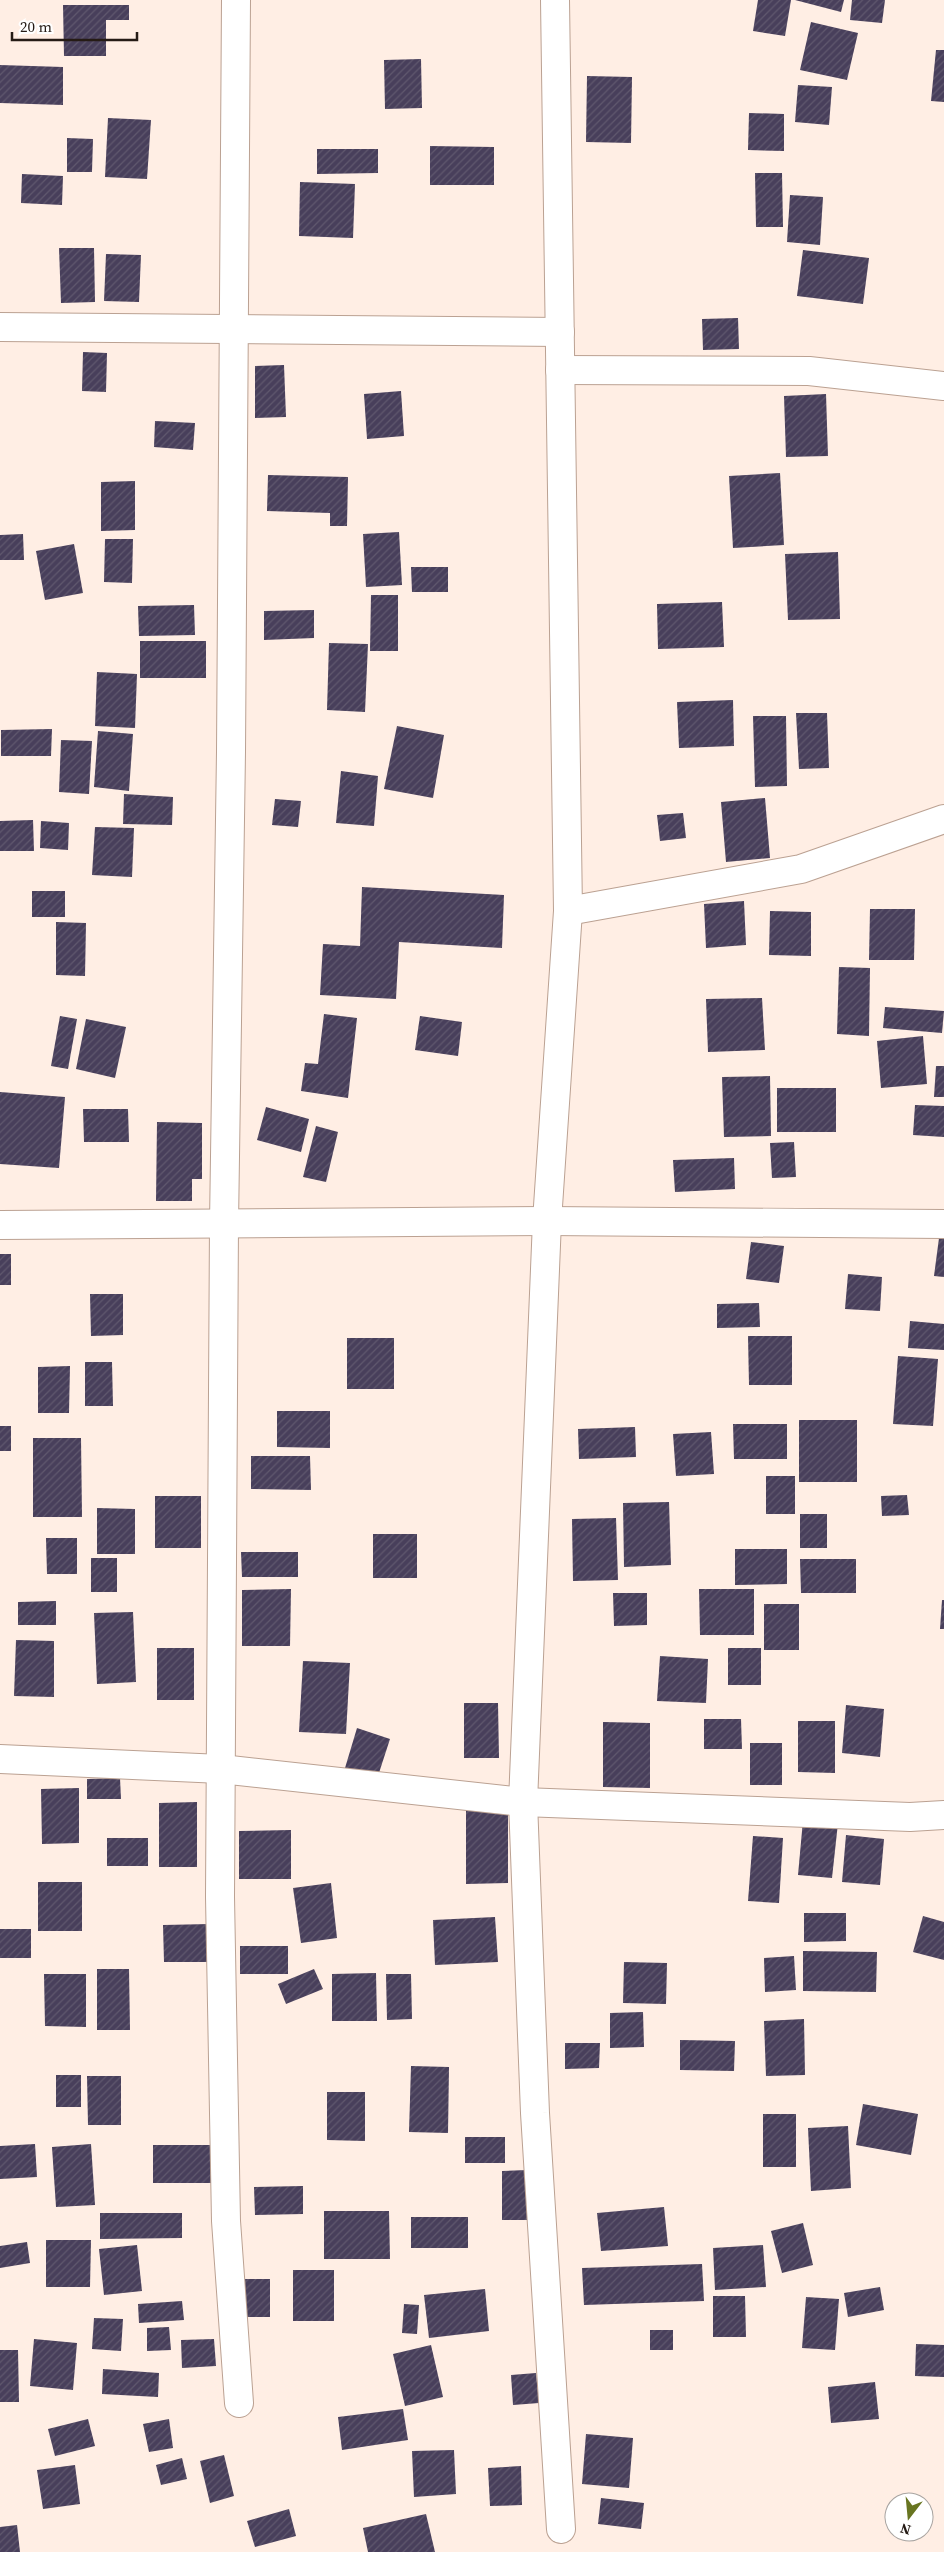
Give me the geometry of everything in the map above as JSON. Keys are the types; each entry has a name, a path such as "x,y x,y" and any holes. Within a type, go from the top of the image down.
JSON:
{"street":[{"path":"236,0 232,752 224,1224 220,1897 226,2221 239,2403"},
{"path":"555,0 568,911 547,1221 523,1802 535,2113 561,2529"},
{"path":"0,327 560,332"},
{"path":"560,370 810,372 944,386"},
{"path":"568,911 801,869 944,819"},
{"path":"0,1225 547,1221 944,1224"},
{"path":"0,1759 220,1769 523,1802 910,1817 944,1815"}],"building":[{"path":"758,0 791,0 785,36 753,31"},
{"path":"795,0 844,0 841,12"},
{"path":"852,0 885,0 882,23 850,20"},
{"path":"63,5 129,5 129,20 106,20 106,56 64,56"},
{"path":"811,22 858,33 847,80 800,70"},
{"path":"936,50 944,50 944,102 931,101"},
{"path":"421,59 422,108 385,109 384,60"},
{"path":"0,65 63,67 63,105 0,103"},
{"path":"587,76 632,77 631,143 586,142"},
{"path":"798,85 832,87 829,125 795,122"},
{"path":"749,113 784,114 784,151 748,150"},
{"path":"108,118 151,120 147,179 105,177"},
{"path":"67,138 93,139 92,172 67,172"},
{"path":"430,146 494,147 494,185 430,185"},
{"path":"317,149 378,149 378,173 317,174"},
{"path":"755,173 782,173 783,227 756,227"},
{"path":"22,174 63,176 62,205 21,203"},
{"path":"300,182 355,184 353,238 299,236"},
{"path":"790,195 823,197 820,245 787,242"},
{"path":"59,248 94,248 95,302 61,303"},
{"path":"803,250 869,258 863,304 797,296"},
{"path":"106,254 141,255 139,302 104,301"},
{"path":"738,318 739,349 703,350 702,319"},
{"path":"83,352 107,353 106,392 82,391"},
{"path":"284,365 286,417 255,418 255,366"},
{"path":"401,391 404,436 367,439 364,394"},
{"path":"826,394 828,456 786,457 784,396"},
{"path":"155,421 195,423 193,450 154,447"},
{"path":"780,473 784,545 733,548 729,476"},
{"path":"268,475 348,477 347,526 330,526 330,513 267,511"},
{"path":"135,481 135,530 101,531 101,482"},
{"path":"399,532 402,585 366,587 363,534"},
{"path":"23,534 24,560 0,560 0,535"},
{"path":"105,539 133,539 132,583 104,582"},
{"path":"74,544 83,593 45,600 36,551"},
{"path":"838,552 840,619 788,620 785,554"},
{"path":"411,567 448,567 448,592 412,592"},
{"path":"371,595 398,595 398,651 370,651"},
{"path":"722,602 724,647 658,649 657,604"},
{"path":"194,605 195,635 139,636 138,606"},
{"path":"314,610 314,638 264,640 264,611"},
{"path":"140,641 206,641 206,678 140,678"},
{"path":"329,643 368,644 365,712 327,710"},
{"path":"97,672 137,674 135,728 95,726"},
{"path":"733,700 734,746 679,748 677,702"},
{"path":"796,713 827,713 829,768 799,769"},
{"path":"753,716 786,716 787,786 755,787"},
{"path":"397,726 444,735 433,798 384,789"},
{"path":"52,729 51,756 1,756 1,730"},
{"path":"98,731 133,734 129,791 94,787"},
{"path":"61,740 92,741 89,794 59,792"},
{"path":"341,771 378,776 374,826 336,823"},
{"path":"124,794 173,797 172,825 123,824"},
{"path":"765,798 770,858 726,862 721,802"},
{"path":"275,799 301,801 298,827 272,825"},
{"path":"683,813 686,838 660,841 657,815"},
{"path":"33,820 34,851 0,851 0,821"},
{"path":"41,821 69,823 68,850 40,848"},
{"path":"95,827 134,828 132,877 92,875"},
{"path":"362,887 504,895 502,948 399,942 396,999 320,995 323,944 360,946"},
{"path":"32,891 65,891 65,917 32,917"},
{"path":"744,901 746,945 706,948 704,904"},
{"path":"870,909 915,909 914,960 869,960"},
{"path":"770,911 811,912 811,956 769,955"},
{"path":"56,922 86,923 85,976 56,975"},
{"path":"839,967 870,968 869,1036 837,1034"},
{"path":"762,998 765,1050 708,1052 706,999"},
{"path":"885,1007 944,1011 942,1033 883,1028"},
{"path":"324,1014 357,1018 348,1098 301,1091 305,1063 318,1064"},
{"path":"60,1016 77,1019 68,1069 51,1066"},
{"path":"420,1016 462,1022 458,1056 415,1050"},
{"path":"86,1019 126,1027 115,1078 76,1069"},
{"path":"923,1036 927,1084 881,1088 877,1041"},
{"path":"936,1066 944,1066 944,1097 934,1097"},
{"path":"770,1076 771,1136 724,1137 722,1077"},
{"path":"777,1088 836,1088 836,1132 777,1132"},
{"path":"0,1092 65,1097 59,1168 0,1164"},
{"path":"915,1105 944,1106 944,1137 913,1135"},
{"path":"266,1107 309,1119 301,1152 257,1140"},
{"path":"83,1109 128,1109 129,1142 84,1142"},
{"path":"157,1122 202,1123 202,1179 192,1179 192,1201 156,1201"},
{"path":"316,1126 338,1132 326,1182 303,1177"},
{"path":"794,1142 796,1177 772,1178 770,1143"},
{"path":"734,1158 735,1189 675,1192 673,1160"},
{"path":"939,1238 944,1239 944,1277 934,1276"},
{"path":"751,1242 784,1246 779,1283 746,1279"},
{"path":"0,1254 11,1254 11,1285 0,1285"},
{"path":"848,1274 882,1277 880,1311 845,1309"},
{"path":"90,1294 123,1294 123,1335 91,1336"},
{"path":"759,1303 760,1327 717,1328 717,1304"},
{"path":"910,1321 944,1324 944,1350 908,1348"},
{"path":"748,1336 792,1336 792,1385 749,1385"},
{"path":"347,1338 394,1338 394,1389 347,1389"},
{"path":"898,1356 938,1359 933,1426 893,1424"},
{"path":"85,1362 112,1362 113,1406 85,1406"},
{"path":"70,1366 69,1413 38,1413 38,1367"},
{"path":"277,1411 330,1411 330,1448 277,1447"},
{"path":"799,1420 857,1420 857,1482 799,1482"},
{"path":"733,1424 787,1424 787,1459 734,1459"},
{"path":"0,1426 11,1426 11,1451 0,1451"},
{"path":"635,1427 636,1457 579,1459 578,1429"},
{"path":"711,1432 714,1474 676,1476 673,1434"},
{"path":"33,1438 81,1438 82,1517 33,1517"},
{"path":"251,1456 310,1456 311,1490 251,1489"},
{"path":"766,1476 795,1476 795,1514 766,1514"},
{"path":"907,1495 909,1515 882,1516 881,1496"},
{"path":"155,1496 201,1496 201,1548 155,1548"},
{"path":"669,1502 671,1565 624,1567 623,1503"},
{"path":"97,1508 135,1509 135,1554 97,1554"},
{"path":"800,1514 827,1514 827,1548 800,1548"},
{"path":"616,1518 618,1580 573,1581 572,1519"},
{"path":"373,1534 417,1534 417,1578 373,1578"},
{"path":"46,1538 77,1538 77,1574 47,1574"},
{"path":"735,1549 787,1549 787,1584 735,1585"},
{"path":"241,1552 298,1552 298,1577 242,1577"},
{"path":"91,1558 117,1558 117,1592 91,1592"},
{"path":"800,1559 856,1559 856,1593 801,1593"},
{"path":"291,1589 290,1646 242,1646 242,1590"},
{"path":"699,1589 754,1589 754,1635 700,1635"},
{"path":"613,1593 647,1593 647,1625 614,1626"},
{"path":"942,1600 944,1600 944,1629 940,1629"},
{"path":"56,1601 56,1625 18,1625 18,1602"},
{"path":"764,1604 799,1604 799,1650 764,1650"},
{"path":"133,1612 136,1682 97,1684 94,1613"},
{"path":"16,1640 54,1641 54,1697 14,1696"},
{"path":"157,1648 194,1648 194,1700 157,1700"},
{"path":"728,1648 761,1648 761,1685 728,1685"},
{"path":"660,1656 708,1659 706,1703 657,1701"},
{"path":"303,1661 350,1663 346,1734 299,1732"},
{"path":"464,1703 498,1703 499,1758 464,1758"},
{"path":"846,1705 884,1709 880,1757 842,1753"},
{"path":"704,1719 741,1719 742,1749 704,1749"},
{"path":"798,1721 835,1721 835,1773 798,1772"},
{"path":"603,1722 650,1723 650,1788 603,1787"},
{"path":"357,1728 390,1739 377,1779 345,1768"},
{"path":"750,1743 782,1743 782,1785 750,1785"},
{"path":"120,1778 121,1799 87,1799 87,1779"},
{"path":"79,1788 79,1843 42,1844 41,1789"},
{"path":"197,1802 197,1867 159,1867 159,1803"},
{"path":"508,1808 508,1883 466,1884 466,1809"},
{"path":"803,1820 838,1823 832,1878 798,1875"},
{"path":"291,1830 291,1879 239,1879 239,1831"},
{"path":"846,1835 884,1839 880,1885 842,1882"},
{"path":"753,1836 783,1838 779,1903 748,1901"},
{"path":"107,1838 148,1838 148,1866 107,1866"},
{"path":"38,1882 82,1882 82,1931 38,1931"},
{"path":"331,1883 337,1938 301,1943 293,1888"},
{"path":"804,1913 846,1913 846,1941 804,1942"},
{"path":"923,1916 944,1922 944,1960 913,1952"},
{"path":"495,1917 498,1962 435,1965 433,1920"},
{"path":"210,1924 211,1962 164,1962 163,1925"},
{"path":"0,1929 31,1929 31,1958 0,1958"},
{"path":"240,1946 288,1946 288,1974 240,1974"},
{"path":"803,1951 877,1952 876,1992 803,1991"},
{"path":"794,1956 796,1990 765,1992 764,1958"},
{"path":"624,1962 667,1963 666,2004 623,2003"},
{"path":"97,1969 129,1969 130,2030 97,2030"},
{"path":"314,1969 323,1989 286,2004 278,1984"},
{"path":"376,1973 377,2021 332,2021 332,1974"},
{"path":"44,1974 86,1974 86,2027 45,2026"},
{"path":"386,1974 411,1974 412,2019 387,2020"},
{"path":"643,2012 644,2047 610,2048 610,2013"},
{"path":"804,2019 805,2075 766,2076 764,2021"},
{"path":"680,2040 735,2041 734,2071 680,2070"},
{"path":"565,2043 600,2043 599,2068 565,2069"},
{"path":"411,2066 449,2067 448,2133 409,2132"},
{"path":"56,2075 81,2075 81,2107 56,2107"},
{"path":"87,2076 121,2076 121,2125 88,2125"},
{"path":"327,2092 365,2092 365,2141 327,2140"},
{"path":"863,2104 918,2114 911,2155 856,2145"},
{"path":"763,2114 796,2114 796,2167 763,2167"},
{"path":"848,2126 851,2188 811,2191 808,2128"},
{"path":"465,2137 505,2137 505,2163 465,2163"},
{"path":"35,2144 37,2177 0,2179 0,2146"},
{"path":"91,2144 95,2205 56,2207 52,2147"},
{"path":"153,2145 210,2145 211,2183 153,2183"},
{"path":"527,2170 527,2220 502,2220 502,2171"},
{"path":"303,2186 303,2214 255,2215 254,2187"},
{"path":"664,2207 668,2246 601,2251 597,2213"},
{"path":"324,2211 389,2211 390,2259 324,2259"},
{"path":"100,2213 182,2213 182,2238 100,2239"},
{"path":"411,2217 468,2217 468,2248 411,2248"},
{"path":"803,2223 813,2265 782,2273 771,2231"},
{"path":"46,2240 91,2240 90,2287 46,2287"},
{"path":"27,2242 30,2263 0,2268 0,2246"},
{"path":"137,2245 142,2291 104,2295 99,2249"},
{"path":"763,2245 766,2287 715,2290 713,2248"},
{"path":"702,2264 704,2301 584,2305 582,2268"},
{"path":"293,2270 334,2270 334,2321 293,2321"},
{"path":"241,2279 270,2279 270,2317 242,2317"},
{"path":"880,2287 884,2310 848,2317 844,2293"},
{"path":"485,2289 489,2331 429,2338 424,2295"},
{"path":"713,2296 745,2296 746,2337 713,2337"},
{"path":"806,2297 839,2299 835,2350 802,2348"},
{"path":"182,2301 184,2320 139,2323 138,2304"},
{"path":"404,2304 419,2305 417,2334 402,2333"},
{"path":"94,2318 123,2319 121,2351 92,2349"},
{"path":"169,2327 171,2350 147,2351 147,2328"},
{"path":"650,2330 673,2330 673,2350 650,2350"},
{"path":"34,2339 77,2343 73,2390 30,2386"},
{"path":"214,2339 216,2366 182,2368 181,2340"},
{"path":"916,2344 944,2345 944,2377 915,2376"},
{"path":"431,2345 443,2397 405,2406 393,2354"},
{"path":"0,2350 18,2350 19,2402 0,2402"},
{"path":"103,2369 159,2373 158,2397 102,2394"},
{"path":"536,2373 539,2403 513,2405 511,2375"},
{"path":"875,2382 879,2419 831,2423 828,2387"},
{"path":"403,2409 408,2440 342,2450 338,2417"},
{"path":"88,2419 95,2446 55,2456 48,2429"},
{"path":"169,2419 173,2448 149,2452 143,2424"},
{"path":"586,2434 633,2438 629,2488 582,2484"},
{"path":"454,2450 456,2494 414,2497 412,2451"},
{"path":"224,2455 234,2496 210,2503 200,2461"},
{"path":"182,2458 187,2479 161,2485 156,2465"},
{"path":"75,2465 80,2504 43,2509 37,2470"},
{"path":"521,2466 522,2505 490,2506 488,2468"},
{"path":"601,2498 644,2503 641,2529 598,2524"},
{"path":"289,2509 296,2536 255,2547 247,2521"},
{"path":"426,2514 435,2552 368,2552 363,2528"},
{"path":"17,2525 20,2552 0,2552 0,2527"}]}
